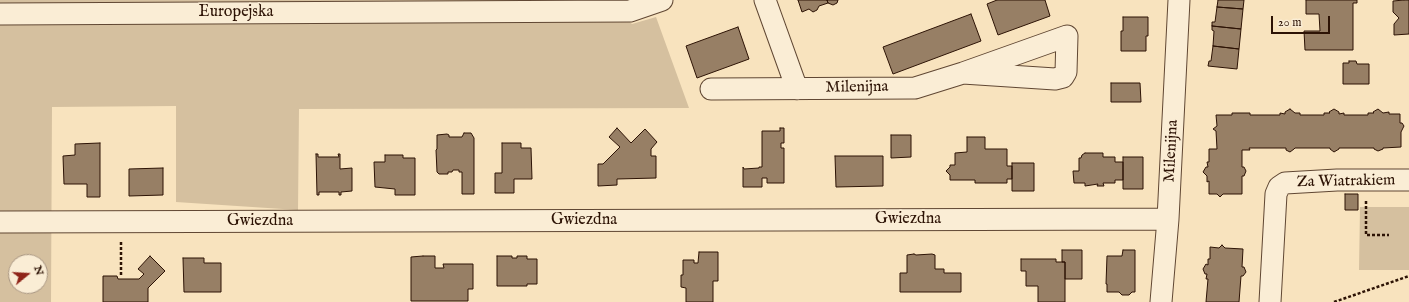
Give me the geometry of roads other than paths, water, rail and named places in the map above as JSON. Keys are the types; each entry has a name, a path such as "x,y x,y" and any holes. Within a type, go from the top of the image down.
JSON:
{"street":[{"name":"Europejska","path":"0,14 630,11 662,0"},
{"path":"766,0 797,89"},
{"name":"Milenijna","path":"1161,302 1168,220 1180,0"},
{"name":"Milenijna","path":"711,89 915,88 963,73"},
{"name":"Za Wiatrakiem","path":"1270,302 1276,194 1279,187 1285,183 1337,180 1409,180"},
{"name":"Gwiezdna","path":"0,222 1168,220"}]}
